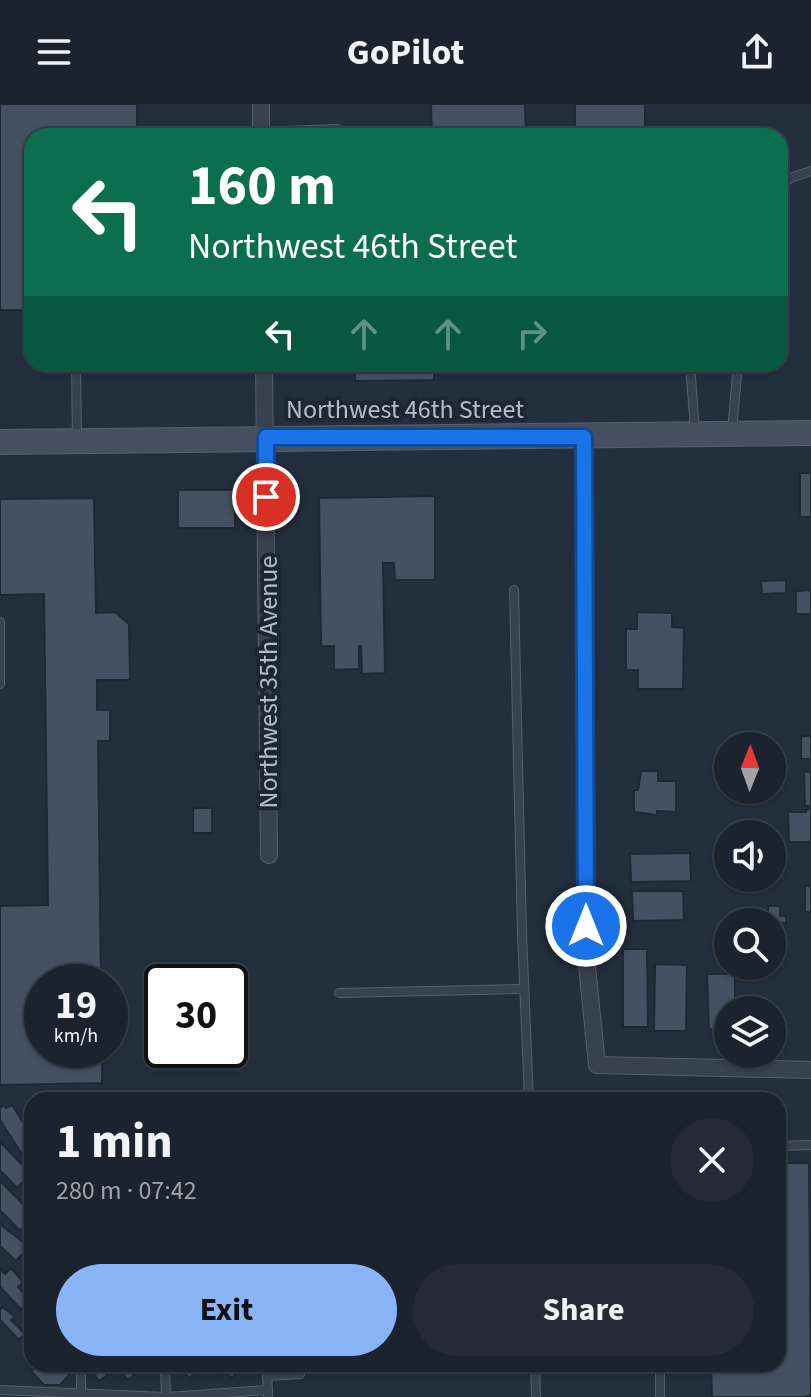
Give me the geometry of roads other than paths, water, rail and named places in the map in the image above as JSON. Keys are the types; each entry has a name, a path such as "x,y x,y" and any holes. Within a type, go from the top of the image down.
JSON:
{"street":[{"path":"261,104 261,128"},
{"name":"Northwest 35th Avenue","path":"264,372 269,855"},
{"name":"Northwest 46th Street","path":"0,442 811,433"},
{"path":"584,437 586,956 597,1065 811,1070"}],"lane":[{"path":"788,180 811,171"},
{"path":"76,372 77,440"},
{"path":"691,372 696,435"},
{"path":"732,434 736,372"},
{"path":"514,590 529,1092"},
{"path":"0,622 0,684"},
{"path":"339,993 524,989"},
{"path":"786,1146 811,1145"},
{"path":"81,1372 81,1394"},
{"path":"165,1372 166,1397"},
{"path":"0,1390 166,1397 268,1394 267,1372"},
{"path":"535,1372 536,1397"},
{"path":"660,1372 660,1397"},
{"path":"267,1376 300,1374"}]}
